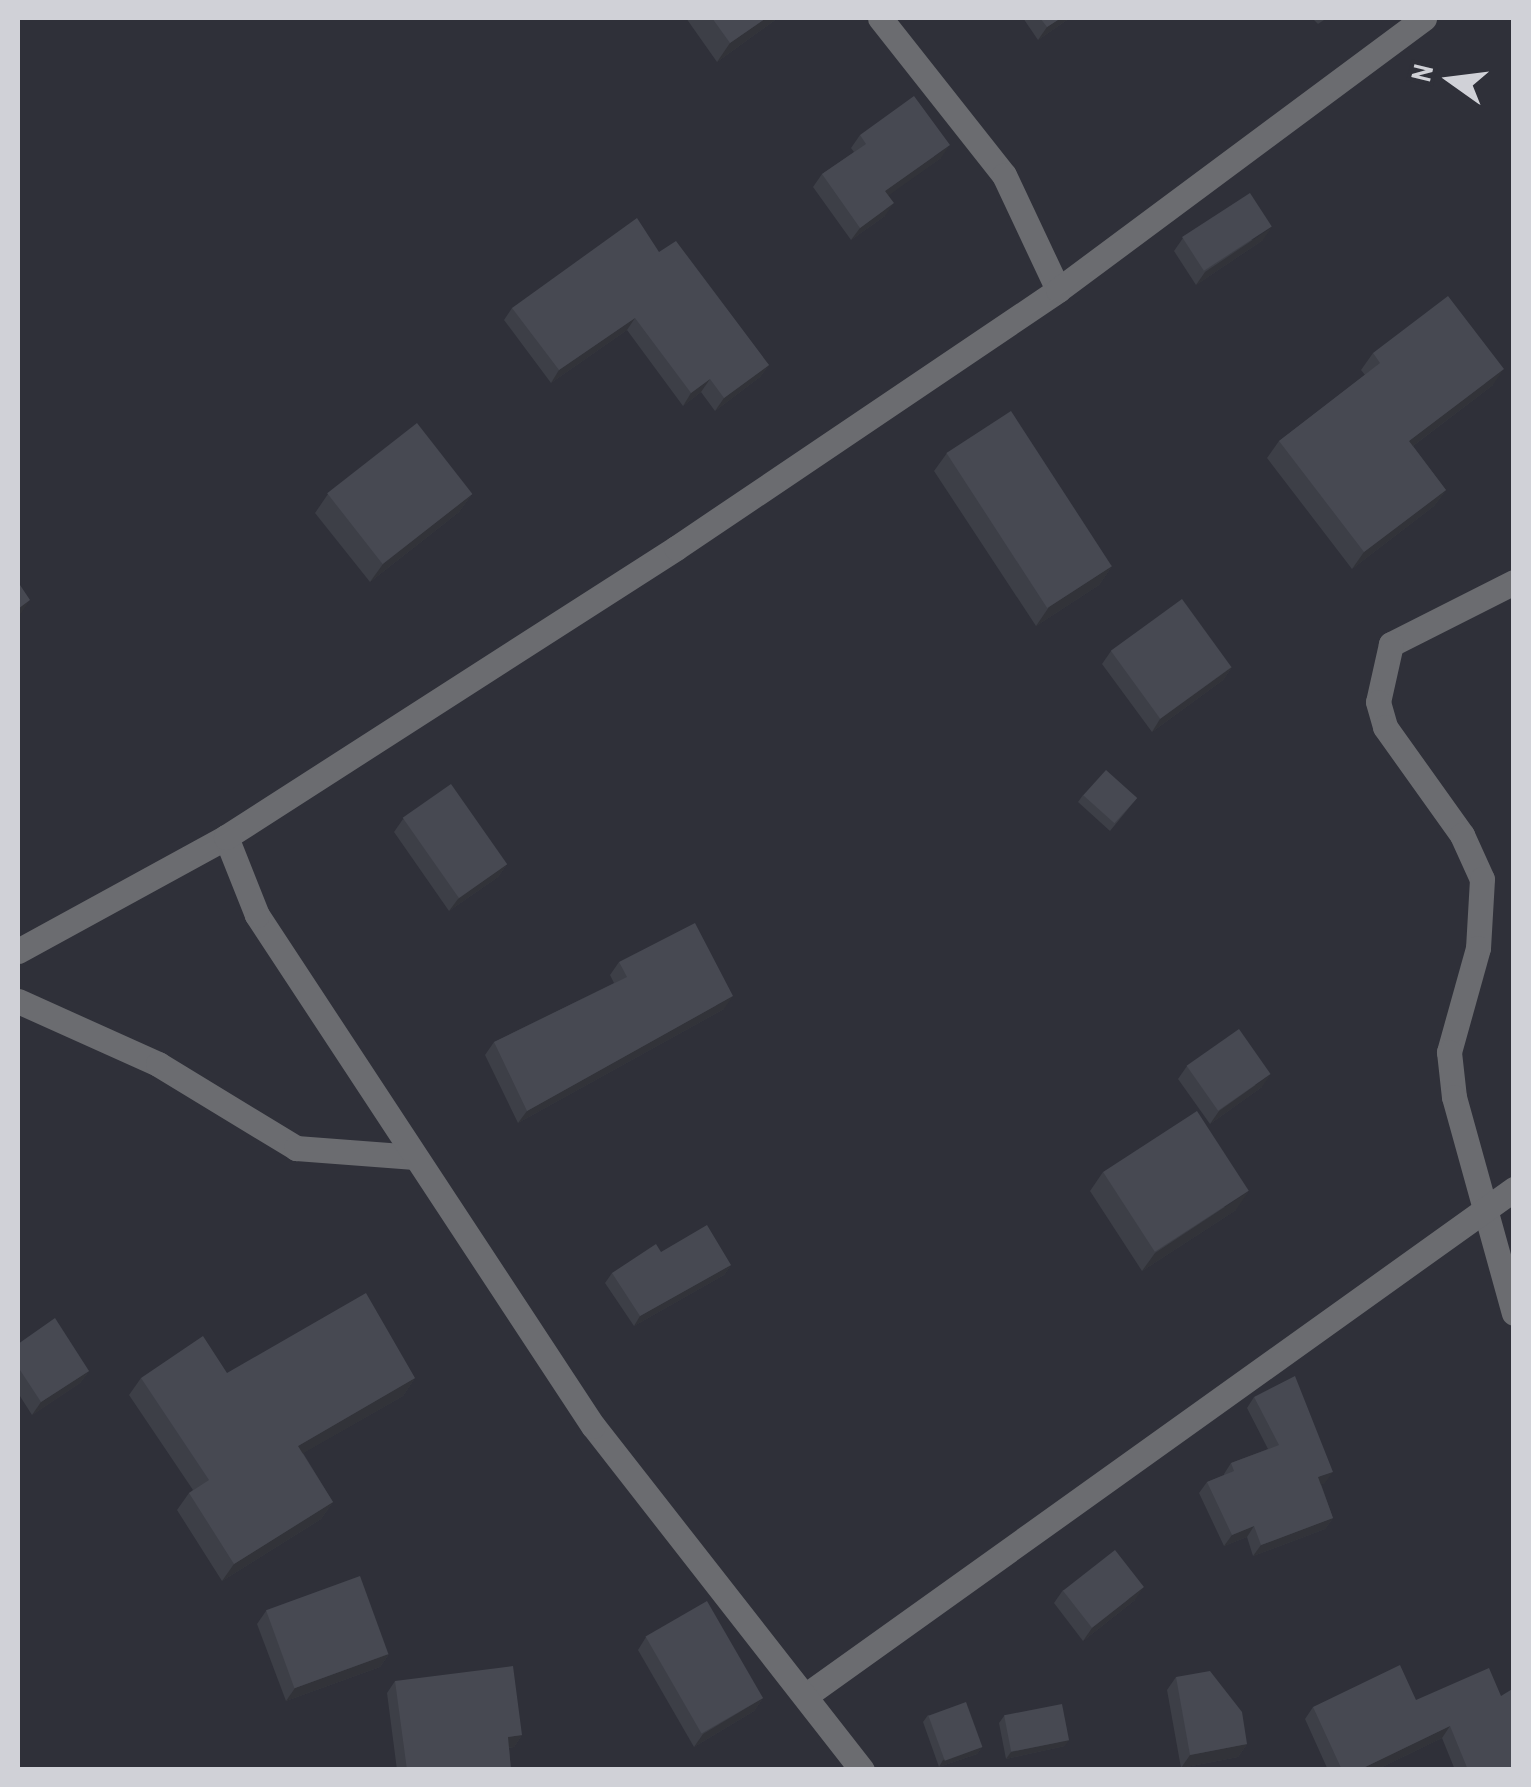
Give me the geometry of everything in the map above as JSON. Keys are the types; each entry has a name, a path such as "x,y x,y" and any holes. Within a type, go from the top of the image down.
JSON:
{"street":[{"path":"880,18 1004,175 1058,290"},
{"path":"18,951 226,837 676,548 1058,290 1424,18"},
{"path":"1514,582 1392,644 1378,702 1385,726 1462,835 1482,880 1478,948 1449,1052 1454,1098 1514,1312"},
{"path":"226,837 258,915 593,1426 862,1770"},
{"path":"18,1001 158,1064 296,1148 415,1157"},
{"path":"805,1696 1514,1189"}],"building":[{"path":"712,18 766,18 730,43"},
{"path":"1040,18 1061,18 1047,27"},
{"path":"914,96 950,145 885,191 894,203 860,228 822,174 866,144 860,135"},
{"path":"1250,193 1272,227 1204,271 1182,237"},
{"path":"637,218 659,252 676,241 769,365 724,398 710,379 691,393 635,318 559,370 512,308"},
{"path":"1448,296 1504,369 1409,441 1446,490 1364,552 1279,441 1380,363 1373,353"},
{"path":"1011,411 1112,566 1047,608 946,453"},
{"path":"417,423 472,494 383,564 327,493"},
{"path":"18,582 30,600 18,609"},
{"path":"1182,599 1231,667 1160,719 1111,651"},
{"path":"1106,770 1137,798 1114,823 1083,795"},
{"path":"451,784 507,864 459,898 403,818"},
{"path":"695,923 733,996 527,1111 494,1042 627,977 619,962"},
{"path":"1239,1029 1271,1074 1218,1111 1187,1066"},
{"path":"1197,1111 1249,1191 1155,1252 1103,1172"},
{"path":"707,1225 731,1265 640,1316 612,1273 656,1244 661,1252"},
{"path":"366,1293 415,1378 298,1446 333,1502 234,1564 189,1493 209,1480 141,1378 203,1336 227,1373"},
{"path":"55,1318 89,1371 41,1402 18,1367 18,1344"},
{"path":"1295,1376 1333,1472 1318,1477 1333,1518 1261,1545 1254,1526 1232,1535 1207,1482 1234,1471 1231,1463 1279,1445 1254,1397"},
{"path":"1115,1550 1144,1587 1092,1628 1063,1591"},
{"path":"360,1576 388,1654 294,1688 266,1610"},
{"path":"707,1601 763,1698 702,1733 646,1636"},
{"path":"1400,1665 1416,1700 1489,1668 1501,1696 1514,1688 1514,1770 1468,1770 1450,1726 1359,1770 1342,1770 1313,1707"},
{"path":"513,1666 522,1735 508,1737 511,1770 407,1770 395,1681"},
{"path":"1210,1671 1242,1712 1247,1744 1190,1755 1176,1677"},
{"path":"966,1702 982,1747 945,1761 928,1716"},
{"path":"1062,1704 1069,1740 1011,1752 1004,1715"}]}
